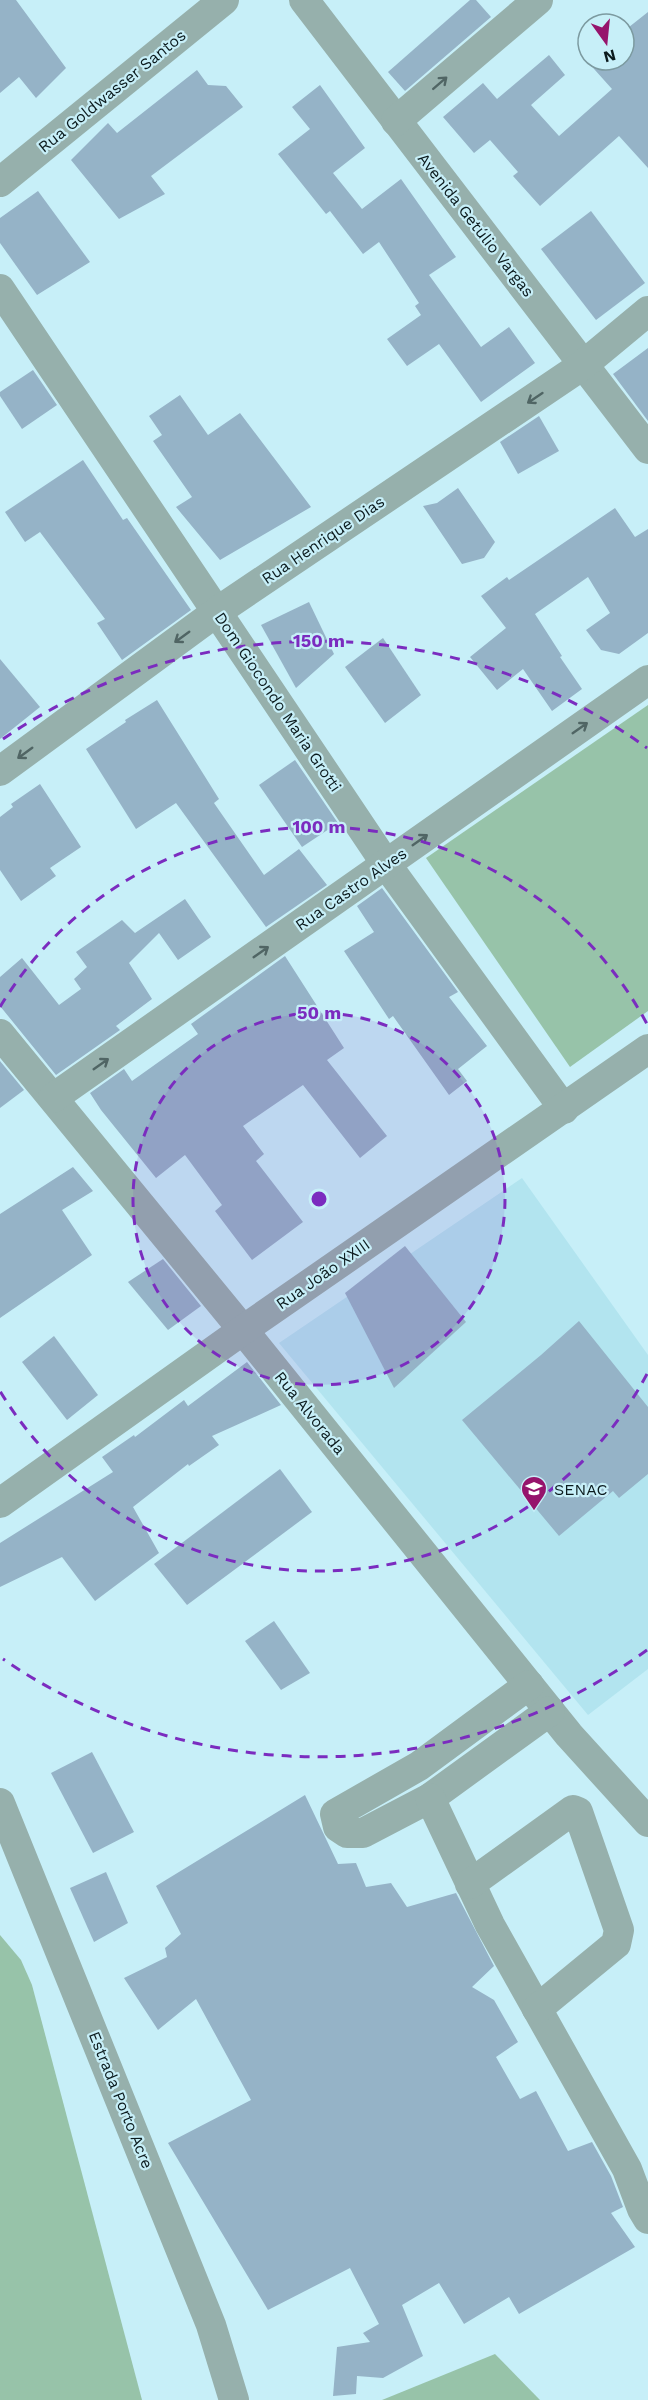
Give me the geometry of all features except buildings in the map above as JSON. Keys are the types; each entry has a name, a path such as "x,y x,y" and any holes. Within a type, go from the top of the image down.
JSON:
{"street":[{"name":"Rua Goldwasser Santos","path":"0,182 224,0"},
{"name":"Avenida Getúlio Vargas","path":"304,0 648,449"},
{"path":"396,121 538,0"},
{"name":"Dom Giocondo Maria Grotti","path":"0,289 386,864 564,1110"},
{"name":"Rua Henrique Dias","path":"0,771 218,611 583,365 648,311"},
{"name":"Rua Castro Alves","path":"53,1098 648,680"},
{"name":"Rua Alvorada","path":"0,1034 243,1330 550,1712 648,1822"},
{"name":"Rua João XXIII","path":"0,1503 243,1330 564,1110 648,1049"},
{"path":"530,1685 419,1766 335,1814 338,1827 347,1833 363,1833 430,1798 550,1712"},
{"path":"430,1798 495,1934 627,2169 642,2209 648,2218"},
{"name":"Estrada Porto Acre","path":"0,1803 211,2325 234,2400"},
{"path":"470,1884 573,1810 578,1812 619,1930 618,1938 616,1944 537,2009"}],"shaded area":[{"name":"SENAC","path":"522,1178 648,1355 648,1669 588,1715 279,1343"}],"green space":[{"path":"648,705 648,1011 570,1067 426,858"},
{"path":"0,1935 21,1960 32,1985 142,2400 0,2400"},
{"path":"495,2354 540,2400 382,2400"}],"place":[{"name":"SENAC","path":"534,1512"}]}
